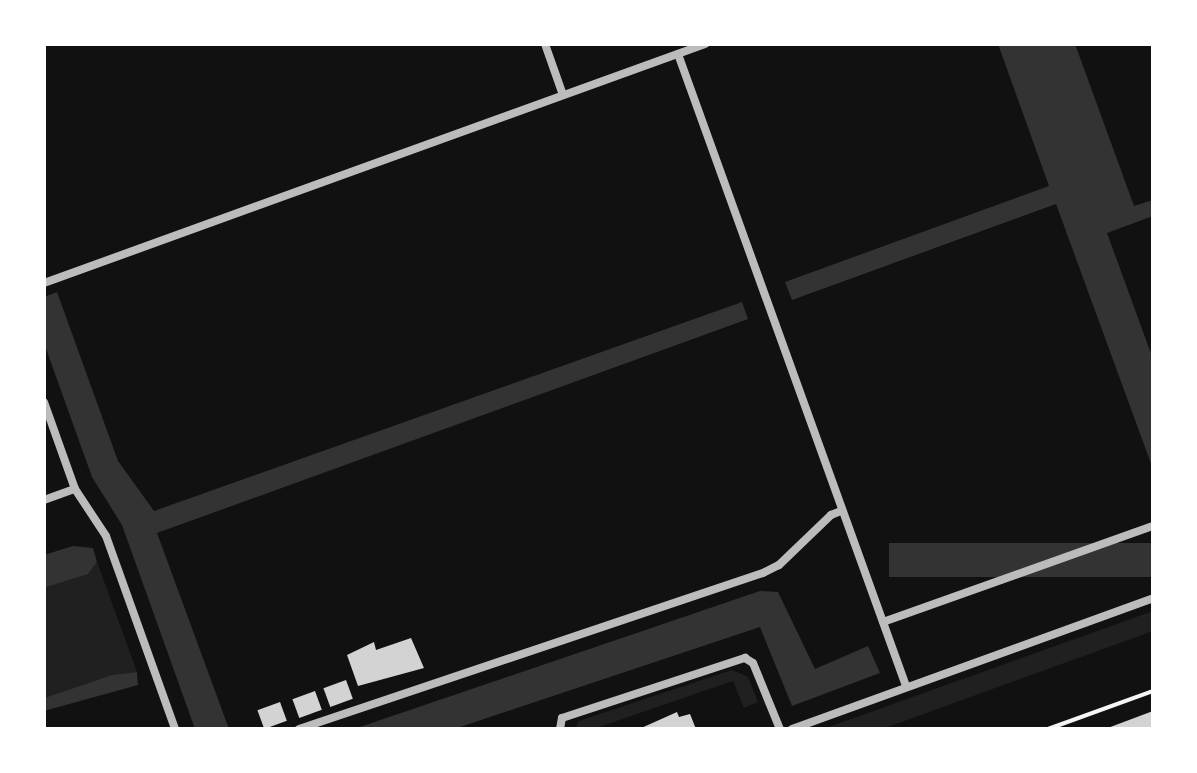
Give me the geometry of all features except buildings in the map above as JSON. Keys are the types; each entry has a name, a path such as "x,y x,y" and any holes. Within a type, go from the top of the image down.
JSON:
{"street":[{"path":"545,44 563,95"},
{"path":"44,283 705,44"},
{"path":"678,54 906,686"},
{"path":"44,402 75,489 106,536 175,729"},
{"path":"44,500 75,489"},
{"path":"299,729 763,573 779,565 831,515 841,511"},
{"path":"883,622 1153,526"},
{"path":"792,729 1153,598"},
{"path":"560,729 562,718 745,658 753,663 780,729"}],"path":[{"path":"1048,729 1153,691"}],"shaded area":[{"path":"998,44 1075,44 1134,206 1153,200 1153,216 1107,233 1153,359 1153,469 1056,204 792,300 785,282 1049,186"},
{"path":"57,292 118,461 154,511 742,302 748,319 157,533 229,729 195,729 122,525 92,477 44,343 44,297"},
{"path":"889,543 1153,543 1153,577 889,577"},
{"path":"73,546 93,548 97,562 88,574 44,588 44,555"},
{"path":"97,562 137,672 112,675 44,698 44,588 88,574"},
{"path":"760,591 778,592 815,669 868,646 880,673 792,706 760,627 454,729 354,729"},
{"path":"1153,611 1153,631 882,729 823,729"},
{"path":"732,670 748,677 758,702 744,708 733,681 593,729 575,729 579,721"},
{"path":"137,672 138,685 44,711 44,698 112,675"}]}
